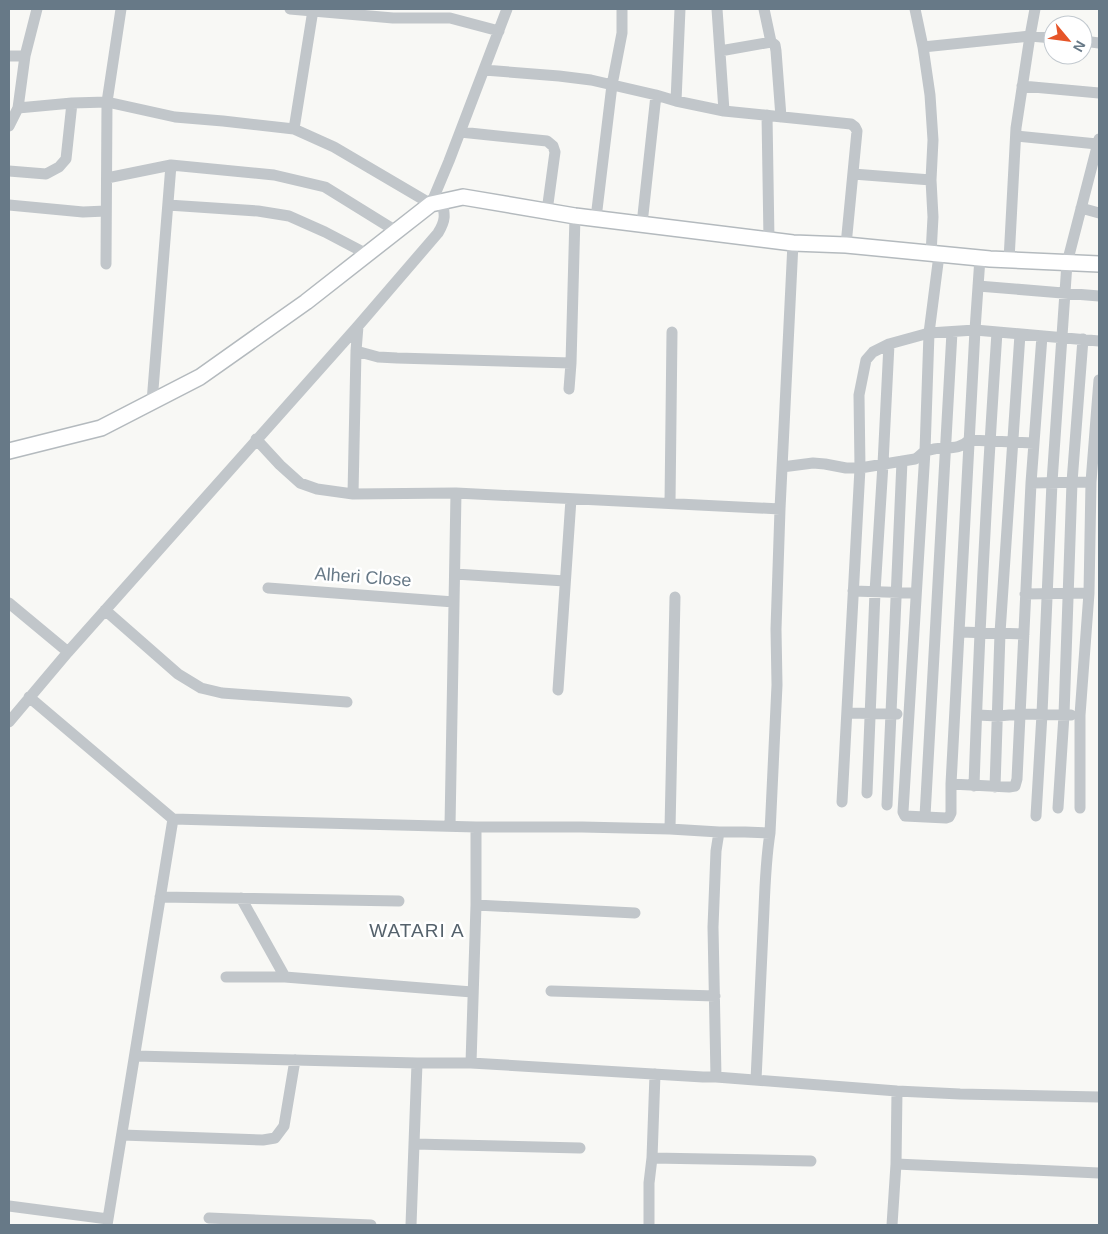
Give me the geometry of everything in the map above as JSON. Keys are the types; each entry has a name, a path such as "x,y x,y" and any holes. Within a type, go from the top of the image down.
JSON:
{"street":[{"path":"9,126 18,108 25,56 37,9"},
{"path":"106,264 107,102 121,9"},
{"path":"290,9 394,18 450,18 499,31"},
{"path":"437,202 460,132 507,9"},
{"path":"596,218 612,85 622,33 622,9"},
{"path":"676,101 680,9"},
{"path":"717,9 724,111"},
{"path":"764,9 771,42 775,45 776,51 781,117"},
{"path":"915,9 930,95 933,140 932,180 935,254 903,812 905,816 946,818 951,813 951,784 980,258"},
{"path":"1009,260 1016,136 1022,86 1036,9"},
{"path":"294,129 313,10"},
{"path":"923,47 1030,36 1043,37"},
{"path":"720,52 771,42"},
{"path":"9,56 25,56"},
{"path":"484,70 591,80 724,111 851,124 857,131 846,245"},
{"path":"1022,86 1099,93"},
{"path":"642,224 656,95"},
{"path":"11,715 358,326 438,233 443,226 445,216 437,202 334,147 294,129 175,117 107,102 18,108"},
{"path":"9,171 46,174 59,167 66,159 72,103"},
{"path":"767,115 769,240"},
{"path":"460,132 547,141 553,146 555,152 547,211"},
{"path":"1016,136 1098,141 1067,262 1052,482 1036,816"},
{"path":"107,178 171,165 274,175 325,187 396,231"},
{"path":"152,402 171,165"},
{"path":"853,174 932,180"},
{"path":"9,451 101,428 200,377 306,302 396,231 437,202 463,197 575,216 793,243 846,245 1009,260 1099,264"},
{"path":"9,205 83,212 106,211"},
{"path":"168,205 258,211 289,216 367,254"},
{"path":"1081,208 1099,213"},
{"path":"569,390 575,216"},
{"path":"756,1080 764,884 770,833 775,736 780,509 793,243"},
{"path":"978,286 1099,296"},
{"path":"354,494 358,326"},
{"path":"842,802 860,468 859,395 866,360 873,352 889,344 929,333 975,330 1099,341"},
{"path":"670,504 672,332"},
{"path":"924,816 952,332"},
{"path":"974,786 979,633 997,332"},
{"path":"995,787 1000,633 1020,334"},
{"path":"951,784 1009,787 1015,786 1017,779 1031,483 1042,336"},
{"path":"1058,808 1064,714 1072,482 1082,339"},
{"path":"867,794 875,592 889,344"},
{"path":"356,351 378,357 571,363"},
{"path":"1080,808 1080,714 1094,549 1091,482 1099,380"},
{"path":"256,439 280,466 300,483 317,490 354,494 456,493 780,509"},
{"path":"782,467 813,463 860,468 915,459 925,451 945,447 960,447 969,440 1034,443"},
{"path":"887,805 902,461"},
{"path":"1031,483 1091,482"},
{"path":"450,826 456,493"},
{"path":"558,690 571,499"},
{"path":"455,574 565,580"},
{"name":"Alheri Close","path":"268,588 454,602"},
{"path":"853,591 916,592"},
{"path":"1025,594 1089,593"},
{"path":"670,829 675,596"},
{"path":"9,603 68,652"},
{"path":"105,610 178,674 201,688 222,693 347,702"},
{"path":"959,632 1024,634"},
{"path":"29,697 173,820 476,827 582,827 770,833"},
{"path":"847,713 909,714"},
{"path":"977,716 1080,714"},
{"path":"9,1206 108,1222 173,820"},
{"path":"471,1063 476,905 476,827"},
{"path":"716,1077 713,927 716,851 719,832"},
{"path":"160,897 399,901"},
{"path":"241,898 285,977"},
{"path":"476,905 635,912"},
{"path":"226,976 285,977 472,992"},
{"path":"550,991 715,996"},
{"path":"135,1056 471,1063 703,1078 716,1077 897,1092 1099,1097"},
{"path":"122,1135 263,1140 275,1138 284,1126 295,1060"},
{"path":"411,1225 417,1063"},
{"path":"649,1225 649,1182 652,1158 655,1074"},
{"path":"892,1225 896,1164 897,1092"},
{"path":"414,1144 580,1148"},
{"path":"652,1158 811,1161"},
{"path":"896,1164 1099,1173"},
{"path":"209,1218 371,1225"}],"district":[{"name":"WATARI A","path":"417,930"}]}
